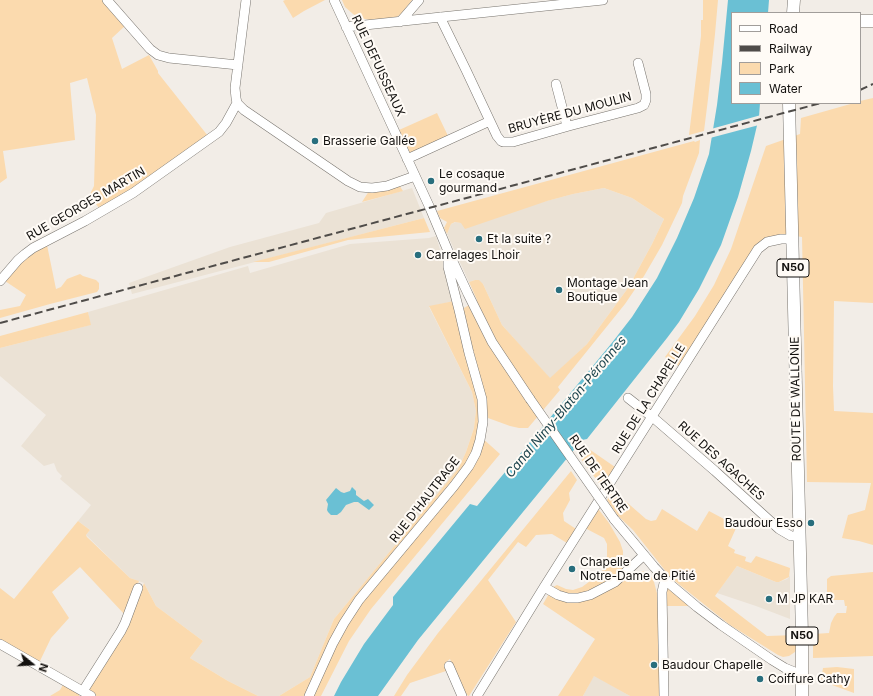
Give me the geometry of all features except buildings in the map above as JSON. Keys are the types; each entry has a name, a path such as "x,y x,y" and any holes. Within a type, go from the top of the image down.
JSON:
{"main road":[{"path":"793,12 794,0"},
{"path":"861,21 873,21"},
{"name":"ROUTE DE WALLONIE","path":"789,104 800,536 802,696"}],"street":[{"path":"107,0 150,49 158,55 169,58 238,65"},
{"path":"246,0 235,88 237,103 244,110 348,181 360,187 372,188 387,186 415,176"},
{"name":"RUE DEFUISSEAUX","path":"334,0 430,208"},
{"path":"400,22 419,0"},
{"path":"346,27 603,0"},
{"name":"BRUYÈRE DU MOULIN","path":"440,17 497,136 501,140 509,143 567,126 638,108 644,105 646,94 638,63"},
{"path":"556,84 567,126"},
{"name":"RUE GEORGES MARTIN","path":"0,281 18,260 33,248 85,221 133,193 219,132 226,123 237,103"},
{"path":"407,159 490,121"},
{"name":"RUE DE TERTRE","path":"430,208 468,294 501,357 614,519 643,556 665,579 705,614 785,668 802,675"},
{"name":"RUE DE LA CHAPELLE","path":"477,696 544,587 758,249 767,242 792,239"},
{"name":"RUE D'HAUTRAGE","path":"310,696 333,643 344,623 360,600 454,486 469,466 476,453 483,422 483,404 448,267 448,251"},
{"path":"455,296 458,290 462,290 468,294 460,303 459,310"},
{"name":"RUE DES AGACHES","path":"628,398 715,471 779,529 791,536 800,536"},
{"path":"544,587 558,595 568,598 578,598 590,595 615,582 643,556"},
{"path":"664,696 662,592 665,579"},
{"path":"83,691 121,631 138,588"},
{"path":"0,644 91,696"},
{"path":"449,666 462,696"}],"shaded area":[{"path":"412,188 424,218 132,294 129,283 230,247 319,223 326,213"},
{"path":"604,188 632,198 664,219 628,288 587,344 550,379 502,325 483,284 475,280 469,282 447,234 451,224 456,222 461,223 573,194"},
{"path":"436,236 454,301 429,307 472,392 476,411 474,428 466,452 458,469 334,619 310,677 279,696 258,696 228,681 190,658 203,641 156,606 144,583 130,578 86,535 90,530 78,521 91,505 60,479 62,476 57,471 54,463 44,466 21,446 46,415 0,376 0,348 90,325 88,312 248,266 250,273 350,244 429,238"},
{"path":"737,566 776,582 787,579 790,575 790,619 717,593"},
{"path":"594,675 630,696 583,696"}],"green space":[{"path":"0,0 105,0 126,25 112,38 122,69 149,55 158,73 208,136 133,190 100,209 89,196 94,186 96,115 87,78 70,83 75,140 3,151 7,178 0,183"},
{"path":"325,0 293,18 283,1"},
{"path":"342,0 412,0 401,14 395,18 371,20 360,18 353,14 345,7"},
{"path":"703,0 718,0 715,34 704,131 689,135 701,36 701,20 703,20"},
{"path":"873,98 873,303 834,301 833,386 834,411 873,413 873,545 842,538 848,515 865,510 871,483 807,482 802,237 789,235 766,238 680,367 665,357 695,316 714,285 731,249 766,146 800,134 801,118 850,104 861,104 861,101"},
{"path":"437,113 449,138 411,155 399,130"},
{"path":"700,140 699,153 683,196 682,203 662,245 644,276 625,304 558,387 560,390 528,428 510,426 488,418 486,398 463,312 464,308 477,300 469,282 479,280 483,284 502,325 550,378 587,344 628,288 664,219 632,198 604,188 547,201 465,229 461,223 455,222 451,224 447,234 444,228 447,222 440,218 437,211"},
{"path":"399,185 403,191 362,202 369,191"},
{"path":"424,218 430,232 348,240 269,262 253,262"},
{"path":"47,245 56,289 61,287 67,279 80,274 96,280 99,283 99,289 97,292 0,318 0,310 20,306 26,295 5,281 15,268 31,255"},
{"path":"454,301 480,403 481,437 500,454 371,609 349,641 321,696 279,696 310,677 334,619 458,469 466,452 474,428 476,411 472,392 429,306"},
{"path":"88,312 91,325 0,348 0,336"},
{"path":"589,449 615,467 602,487 581,459"},
{"path":"571,471 577,480 569,493 570,500 563,513 564,521 576,529 567,543 552,534 536,535 526,547 518,542 488,580 516,622 469,696 465,692 450,659 446,662 449,670 410,683 401,696 394,696 407,675 438,633"},
{"path":"611,494 623,499 646,519 651,521 656,520 662,509 697,531 709,511 737,526 728,546 735,550 734,553 746,557 745,561 751,563 756,556 790,568 789,577 776,582 737,566 715,596 767,636 796,635 797,645 795,652 789,656 783,657 778,655 730,625 671,578 633,530 618,516 607,500"},
{"path":"596,506 609,523 620,542 623,551 623,567 620,573 627,575 642,571 646,572 651,576 654,582 658,597 660,696 630,696 594,676 583,696 558,696 595,639 543,604 553,587 557,585 573,590 582,587 601,573 605,566 607,544 604,538 583,527"},
{"path":"78,521 90,530 86,535 87,537 130,578 139,581 126,616 80,567 52,592 69,618 51,638 39,663 0,641 0,588 14,599"},
{"path":"873,572 873,656 813,658 813,634 829,633 831,623 837,613 846,613 847,606 845,606 844,600 829,600 827,598 827,579 831,576"},
{"path":"144,583 156,606 203,641 190,658 228,681 258,696 96,696 87,690 127,626"},
{"path":"669,588 691,606 667,606 666,591"},
{"path":"837,667 854,669 854,693 821,681 823,668"},
{"path":"64,683 81,693 79,696 50,696 60,690"}],"water":[{"name":"Canal Nimy-Blaton-Péronnes","path":"728,0 769,0 768,12 731,12 731,104 760,104 759,117 738,197 721,245 699,289 679,322 587,439 582,440 418,640 378,696 334,696 364,644 393,605 393,597 470,504 477,506 611,344 632,317 657,278 677,238 694,198 709,154 722,63"},
{"path":"352,487 356,491 356,495 364,501 368,499 374,505 369,510 358,502 354,502 346,505 337,515 331,515 327,510 328,504 326,500 336,488 344,493 350,491"}],"pier":[{"path":"761,115 759,125 710,138 711,129"}],"railway":[{"path":"861,90 873,84"},
{"path":"0,323 817,104"}],"place":[{"name":"Brasserie Gallée","path":"315,141"},
{"name":"Le cosaque gourmand","path":"431,181"},
{"name":"Et la suite ?","path":"479,239"},
{"name":"Carrelages Lhoir","path":"418,255"},
{"name":"Montage Jean Boutique","path":"559,290"},
{"name":"Baudour Esso","path":"811,523"},
{"name":"Chapelle Notre-Dame de Pitié","path":"572,569"},
{"name":"M JP KAR","path":"769,599"},
{"name":"Baudour Chapelle","path":"654,665"},
{"name":"Coiffure Cathy","path":"760,679"}]}
